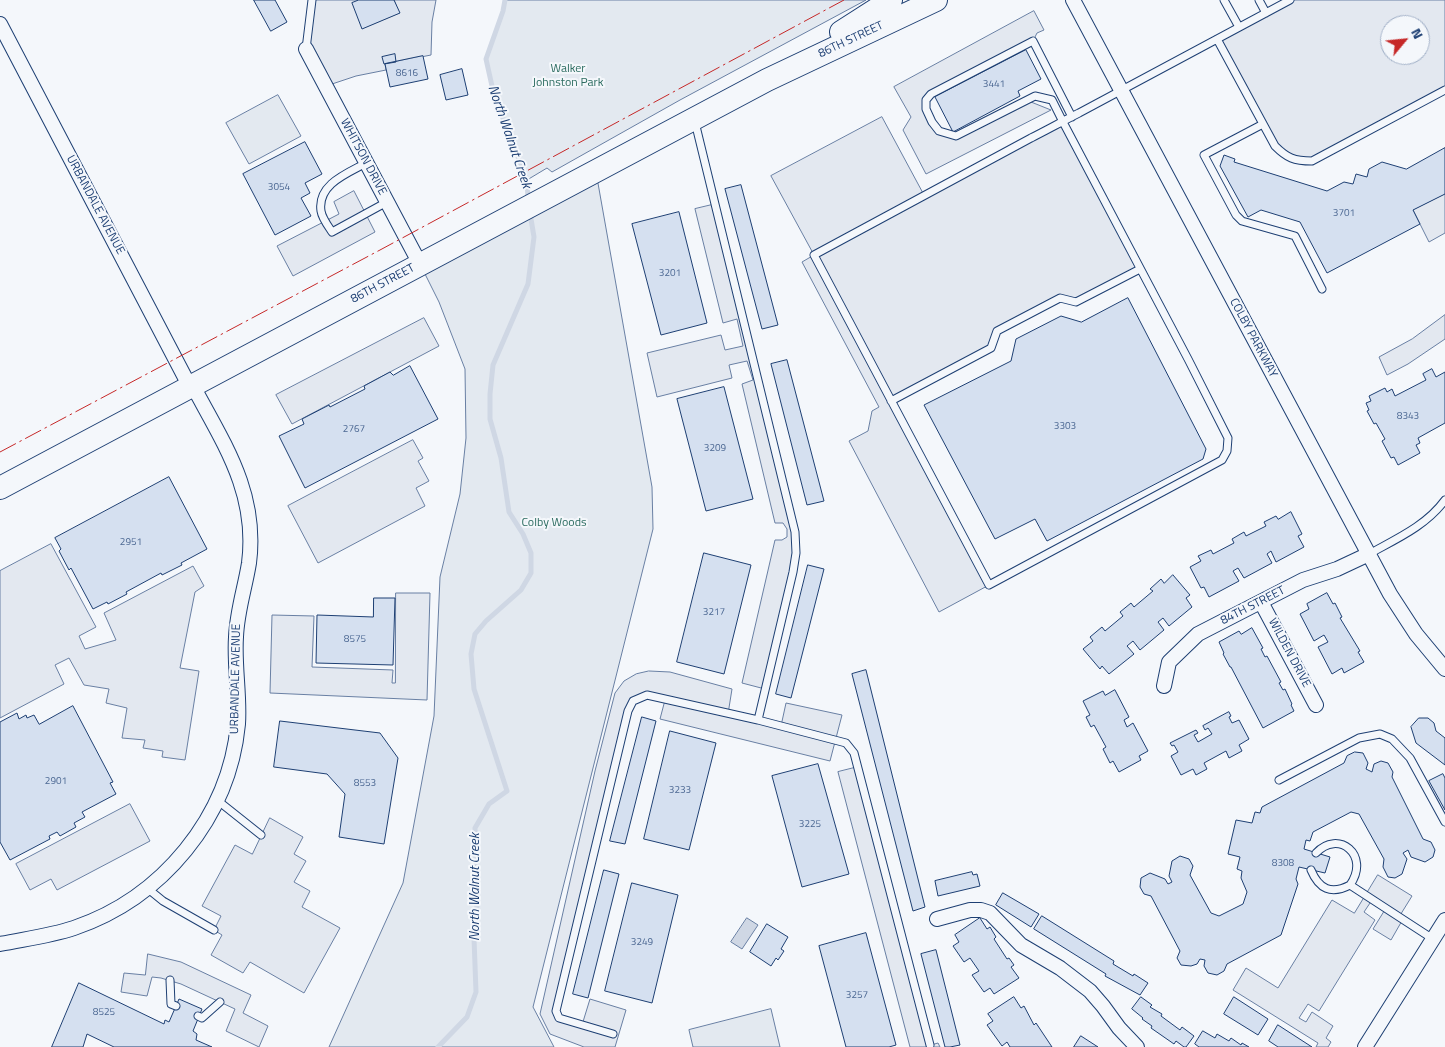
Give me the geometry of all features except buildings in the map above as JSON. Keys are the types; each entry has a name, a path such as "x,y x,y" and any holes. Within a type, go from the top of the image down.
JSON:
{"main road":[{"name":"86TH STREET","path":"767,80 891,0"},
{"name":"86TH STREET","path":"0,488 767,80 936,0"}],"street":[{"name":"COLBY PARKWAY","path":"1073,0 1390,594 1411,626 1445,668"},
{"name":"URBANDALE AVENUE","path":"0,24 230,454 243,486 249,513 250,538 249,563 238,612 236,639 238,724 233,754 217,800 196,836 177,861 148,888 127,903 101,917 73,928 0,944"},
{"name":"WHITSON DRIVE","path":"306,49 420,264"},
{"name":"84TH STREET","path":"1164,686 1169,662 1198,634 1303,580 1337,569 1369,554"},
{"name":"WILDEN DRIVE","path":"1261,602 1316,705"},
{"path":"937,919 970,910 981,910 990,913 1021,945 1060,968 1090,991 1119,1028 1138,1047"},
{"path":"1365,1047 1445,920"}],"lane":[{"path":"306,49 312,0"},
{"path":"1224,0 1238,27"},
{"path":"1259,0 1266,13"},
{"path":"1072,117 1033,41 931,94 926,100 926,109 939,132 956,136 1035,96 1052,100 1063,122 1140,268 1228,438 1228,451 1222,460 989,585 814,255 1063,122 1072,117 1121,91 1238,27 1290,0"},
{"path":"1217,39 1275,146 1286,157 1300,161 1312,161 1445,90"},
{"path":"694,119 795,532 796,553 793,572 758,720"},
{"path":"1263,124 1204,155 1236,215 1242,221 1295,236 1322,288"},
{"path":"366,163 329,184 322,200 321,211 332,232 387,202"},
{"path":"891,400 991,348 997,331 1060,298 1076,302 1140,268"},
{"path":"1369,554 1423,523 1439,509 1445,500"},
{"path":"613,1034 559,1018 556,1011 628,711 633,701 647,696 758,720 846,743 854,753 930,1045"},
{"path":"1279,780 1359,738 1380,734 1392,740 1410,758 1445,822"},
{"path":"217,800 261,835"},
{"path":"1311,870 1315,879 1323,887 1330,890 1338,890 1350,885 1356,876 1358,868 1355,855 1342,844 1324,846 1316,853"},
{"path":"1350,885 1433,938"},
{"path":"148,888 163,901 214,930"},
{"path":"170,980 171,1004 176,1006"},
{"path":"198,1016 202,1018 220,1002"}],"green space":[{"name":"Walker Johnston Park","path":"505,0 866,0 680,100 552,172 547,168 527,180 494,95 486,59"},
{"path":"278,95 301,136 249,164 226,123"},
{"name":"Colby Woods","path":"596,172 652,487 653,529 533,1007 554,1047 329,1047 403,883 434,716 440,577 460,494 466,438 465,369 439,302 420,264"},
{"path":"771,1009 780,1047 693,1047 689,1030"}],"shaded area":[{"path":"312,0 359,0 363,28 399,13 394,0 436,0 432,22 431,55 385,64 386,70 356,76 326,86 306,49"},
{"path":"1290,0 1445,0 1445,90 1312,161 1300,161 1275,146 1217,39"},
{"path":"1034,11 1044,30 1037,33 1033,41 931,94 926,109 939,131 956,136 1026,100 1051,110 926,174 903,130 911,117 894,87"},
{"path":"882,117 924,195 1063,122 1140,269 1076,302 1060,298 997,331 991,348 891,400 989,585 939,612 849,441 868,431 872,411 879,407 802,262 814,255 771,176"},
{"path":"354,191 375,232 293,276 277,246 339,214 334,202"},
{"path":"1445,194 1445,233 1429,242 1413,210"},
{"path":"716,204 790,507 796,553 765,689 742,683 775,540 782,540 787,537 787,529 783,523 775,523 742,384 753,380 747,361 729,365 732,378 657,397 647,353 721,335 725,350 743,346 737,319 723,323 695,209"},
{"path":"1445,315 1445,339 1408,364 1387,375 1379,357 1412,339"},
{"path":"424,318 439,346 292,424 276,395"},
{"path":"413,440 423,458 418,461 429,481 416,488 425,506 318,563 288,506"},
{"path":"51,544 96,627 79,636 85,649 116,640 104,613 193,566 204,586 195,592 180,668 199,671 185,760 162,757 163,751 143,748 145,740 122,738 127,708 106,703 109,689 84,685 69,658 55,665 64,684 0,718 0,571"},
{"path":"396,593 430,593 427,700 270,693 272,615 314,616 312,667 393,670 392,683 395,683"},
{"path":"649,671 670,672 732,689 728,714 781,726 786,703 842,715 830,761 660,719 665,700 647,695 633,701 556,1011 559,1018 582,1025 590,999 626,1010 615,1047 584,1047 550,1034 540,1014 595,771 615,693 624,681 636,674"},
{"path":"858,767 931,1045 938,1043 940,1047 910,1047 838,772"},
{"path":"130,804 150,841 57,890 51,879 30,890 16,864"},
{"path":"270,818 303,837 294,854 306,861 294,882 310,891 302,907 340,928 304,993 250,962 243,973 211,955 222,935 214,930 221,916 202,906 235,845 252,854"},
{"path":"1378,875 1412,896 1399,917 1403,919 1391,940 1373,929 1386,908 1372,900 1364,912 1375,920 1319,1011 1308,1004 1299,1018 1306,1022 1312,1012 1333,1026 1326,1038 1331,1042 1328,1047 1316,1047 1318,1043 1233,990 1246,968 1278,988 1332,900 1354,913"},
{"path":"747,918 758,925 742,949 731,942"},
{"path":"148,954 181,962 251,995 243,1013 268,1026 259,1047 226,1031 235,1009 181,984 152,977 147,996 121,992 124,973 145,975"}],"waterway":[{"name":"North Walnut Creek","path":"505,0 486,59 494,95 527,180 528,199"},
{"name":"North Walnut Creek","path":"438,1047 467,1017 476,992 474,938 477,905 475,828 489,804 507,791 474,689 471,654 475,634 486,621 521,590 531,573 531,553 523,534 509,512 501,458 490,419 493,365 528,284 534,237 530,213"}],"power":[{"path":"0,452 844,0"}]}
